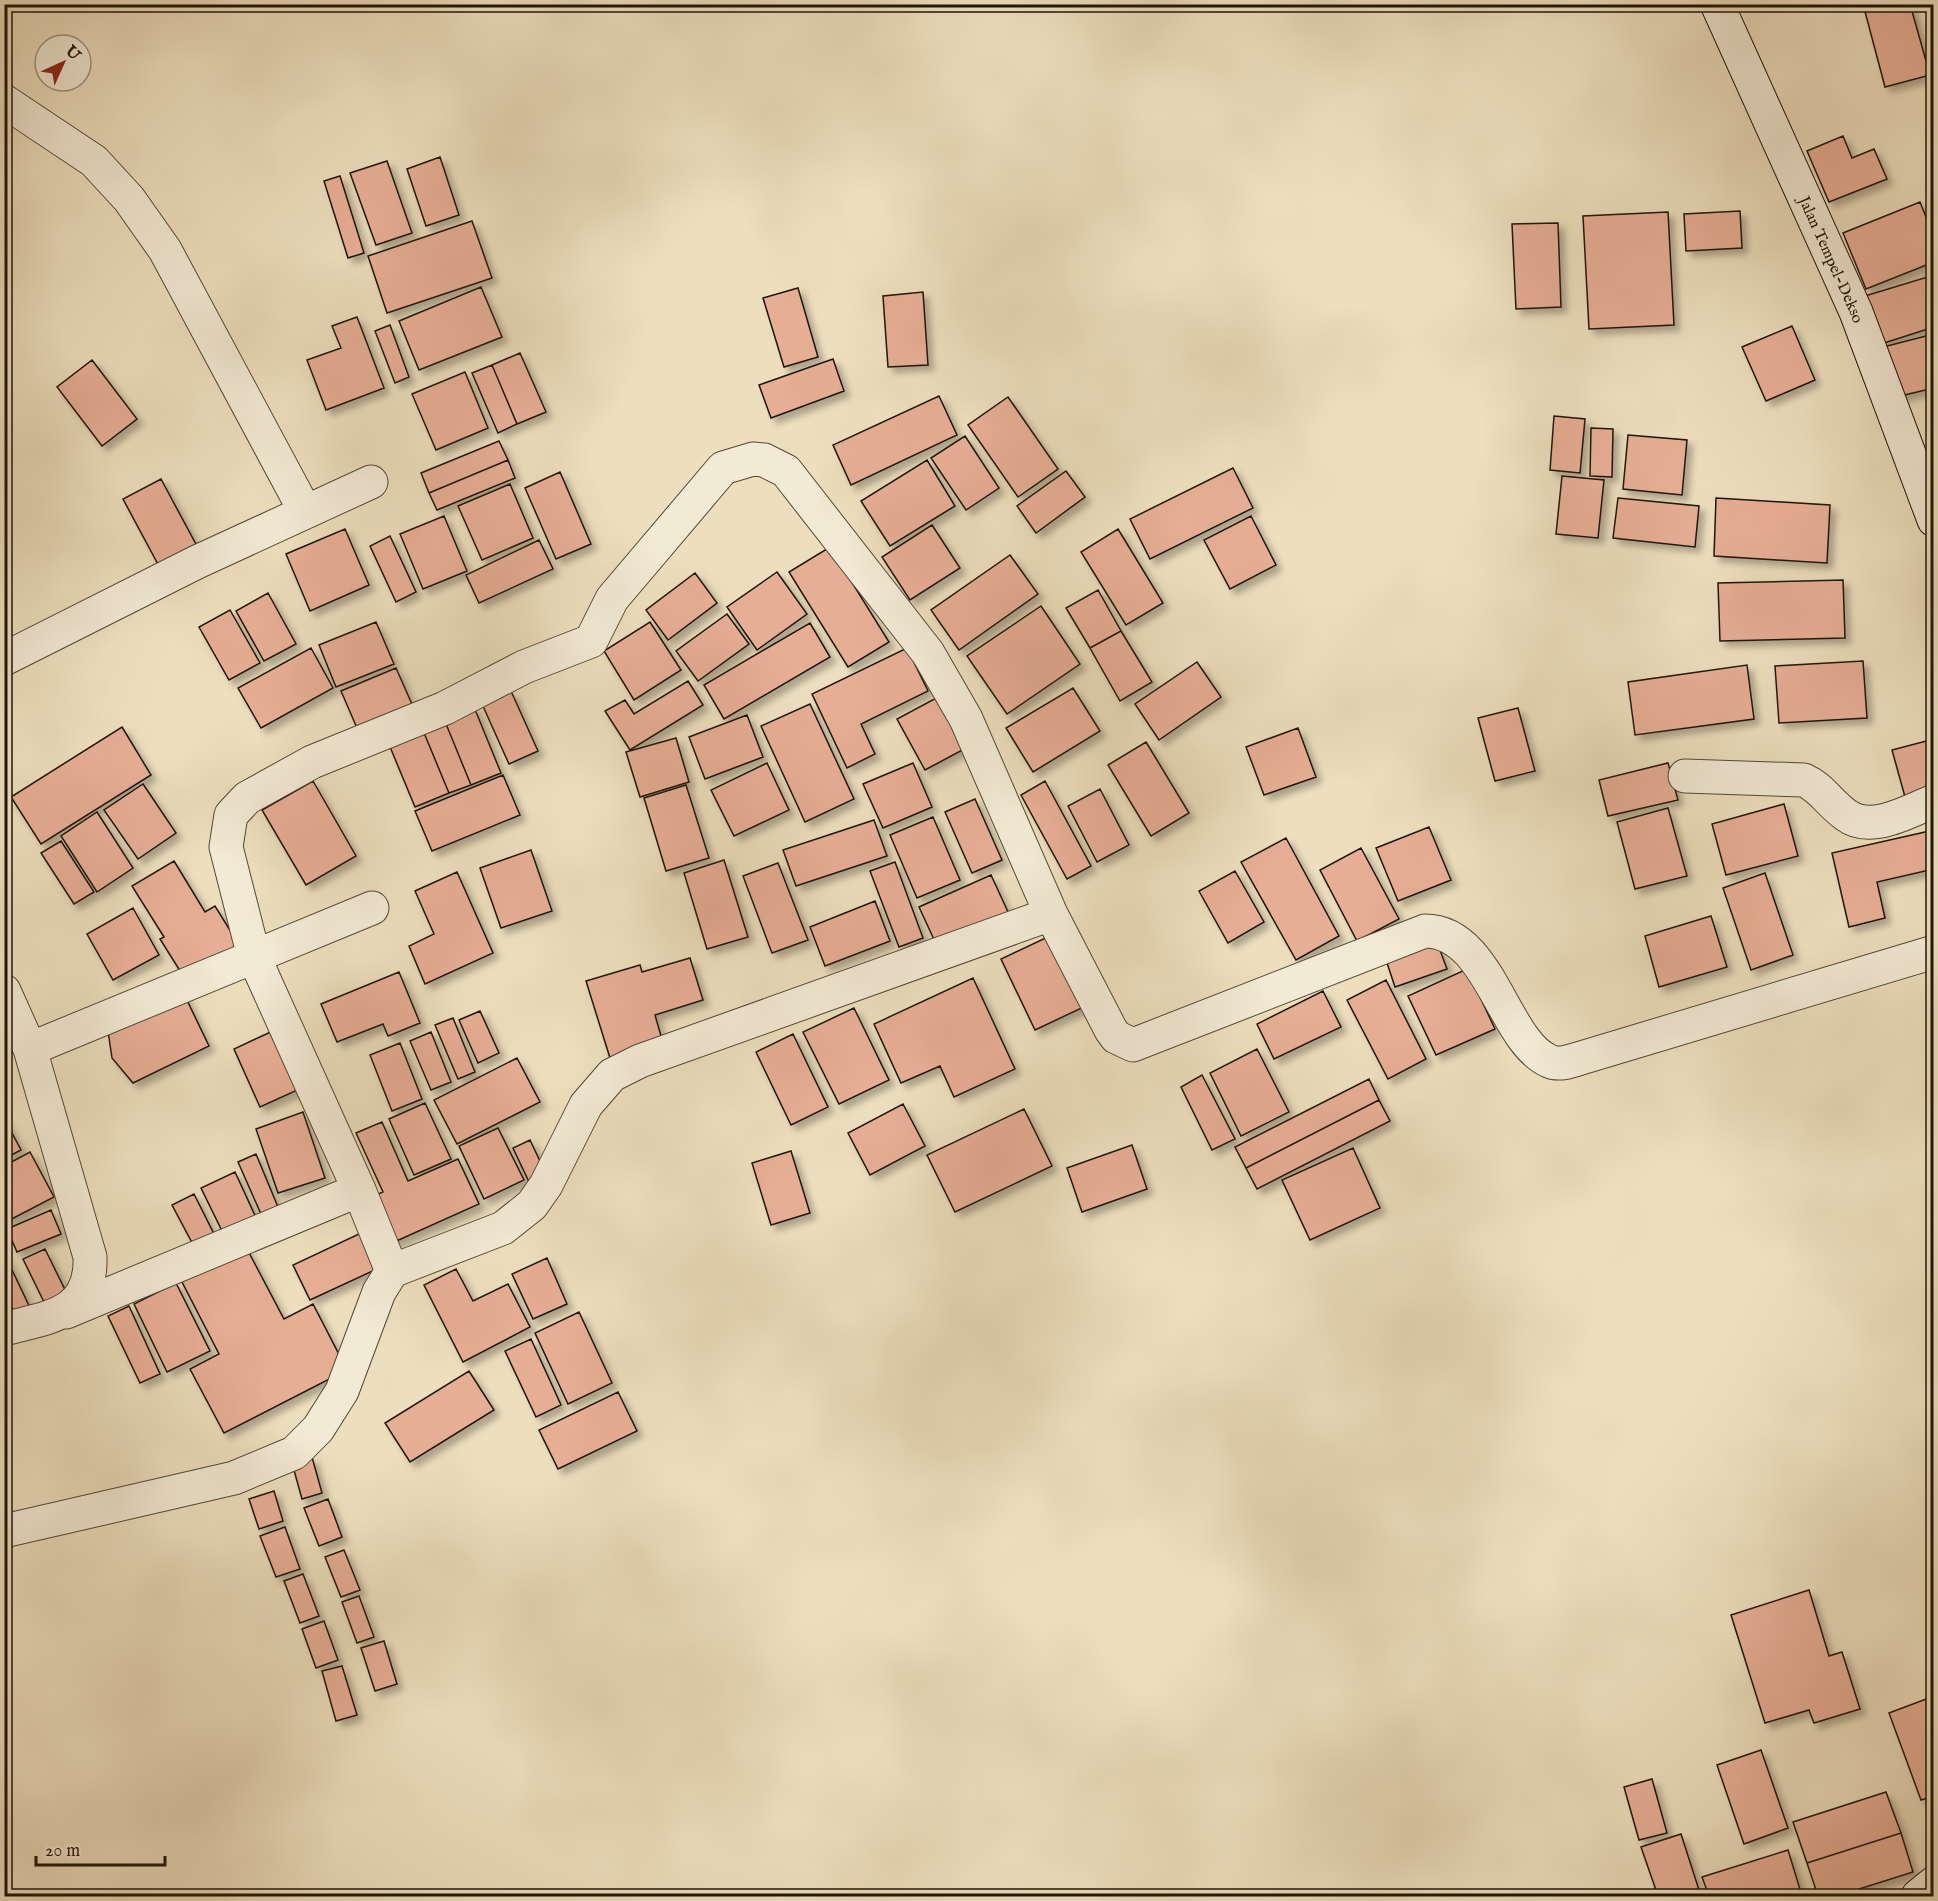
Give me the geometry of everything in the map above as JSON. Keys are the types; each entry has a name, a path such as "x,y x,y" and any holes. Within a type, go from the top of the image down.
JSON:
{"street":[{"name":"Jalan Tempel-Dekso","path":"1717,4 1856,312 1934,520"},
{"path":"4,101 94,161 129,199 165,250 305,511"},
{"path":"392,1271 359,1190 254,957 226,847 231,815 247,798 312,762 445,708 524,667 591,641 612,599 715,477 734,463 753,459 772,463 796,482 928,653 966,719 1052,914 1111,1030 1116,1037 1133,1045 1425,931 1439,932 1459,943 1484,971 1527,1042 1544,1058 1555,1063 1574,1060 1934,952"},
{"path":"4,659 197,562 371,482"},
{"path":"1685,776 1803,780 1818,786 1846,816 1863,822 1886,820 1934,801"},
{"path":"30,1049 372,908"},
{"path":"4,1530 234,1478 294,1453 318,1429 342,1391 379,1292 392,1271 503,1228 532,1205 546,1185 586,1105 612,1075 626,1067 1052,914"},
{"path":"4,991 30,1049 90,1257 91,1272 87,1284 80,1297 66,1312"},
{"path":"4,1329 66,1312 359,1190"},
{"path":"1918,1896 1934,1883"}],"building":[{"path":"1863,4 1910,4 1930,75 1885,87"},
{"path":"1843,136 1852,158 1874,149 1887,179 1829,202 1807,151"},
{"path":"440,157 459,215 426,226 407,169"},
{"path":"387,161 412,233 376,245 350,173"},
{"path":"340,176 364,253 348,258 324,181"},
{"path":"1920,202 1934,237 1934,262 1866,289 1843,233"},
{"path":"1740,211 1742,248 1686,251 1684,214"},
{"path":"1668,212 1674,325 1589,329 1583,216"},
{"path":"472,221 492,278 387,313 368,256"},
{"path":"1558,223 1561,307 1516,309 1512,224"},
{"path":"1934,275 1934,327 1881,344 1865,296"},
{"path":"481,287 502,337 419,370 399,321"},
{"path":"798,288 818,357 784,367 763,298"},
{"path":"923,292 928,365 888,367 883,296"},
{"path":"357,317 384,388 326,410 307,360 341,348 332,326"},
{"path":"390,325 409,377 395,383 375,331"},
{"path":"1792,326 1815,380 1766,401 1742,347"},
{"path":"1934,334 1934,388 1896,397 1883,347"},
{"path":"520,353 546,412 517,424 492,365"},
{"path":"833,359 844,391 771,418 759,385"},
{"path":"92,360 137,419 102,446 57,387"},
{"path":"492,365 517,424 498,433 472,373"},
{"path":"465,372 488,428 436,450 412,394"},
{"path":"939,396 957,435 851,485 833,445"},
{"path":"1008,397 1058,469 1018,497 968,425"},
{"path":"1554,416 1585,419 1580,473 1550,470"},
{"path":"1591,428 1613,429 1612,477 1590,476"},
{"path":"1628,435 1687,440 1682,495 1623,489"},
{"path":"965,436 999,488 966,510 931,458"},
{"path":"499,441 508,460 429,493 421,473"},
{"path":"508,460 515,478 437,510 429,493"},
{"path":"927,460 955,506 890,546 861,501"},
{"path":"1233,468 1253,508 1150,559 1130,519"},
{"path":"1066,471 1085,497 1036,533 1017,506"},
{"path":"560,472 591,544 556,559 525,488"},
{"path":"1562,476 1604,480 1598,538 1556,534"},
{"path":"161,479 198,548 160,568 123,499"},
{"path":"510,484 533,538 482,560 458,506"},
{"path":"1618,498 1699,506 1695,547 1613,538"},
{"path":"1716,498 1830,505 1827,563 1714,556"},
{"path":"444,516 467,571 423,589 400,534"},
{"path":"1251,516 1276,565 1230,589 1204,540"},
{"path":"932,525 960,568 910,600 882,557"},
{"path":"345,529 369,585 310,611 286,554"},
{"path":"1118,529 1163,603 1126,625 1081,552"},
{"path":"390,536 416,592 396,602 370,546"},
{"path":"539,540 553,569 479,603 466,575"},
{"path":"830,547 889,642 848,667 789,572"},
{"path":"1010,555 1038,594 959,650 931,610"},
{"path":"777,572 807,614 757,650 727,607"},
{"path":"695,573 717,603 668,640 646,610"},
{"path":"1843,580 1845,638 1720,641 1718,583"},
{"path":"1098,590 1121,631 1090,648 1066,608"},
{"path":"268,593 296,644 264,661 236,611"},
{"path":"1041,606 1080,664 1007,714 967,656"},
{"path":"230,610 260,663 229,680 199,627"},
{"path":"727,614 749,644 698,681 676,651"},
{"path":"376,622 394,664 336,687 319,645"},
{"path":"650,622 681,670 634,700 604,651"},
{"path":"810,623 830,657 724,719 704,685"},
{"path":"1121,631 1152,682 1120,701 1090,648"},
{"path":"311,648 333,688 261,728 238,688"},
{"path":"907,648 928,691 861,724 875,754 847,768 812,694"},
{"path":"1863,661 1867,718 1779,723 1775,666"},
{"path":"1197,662 1221,697 1159,740 1135,704"},
{"path":"1747,665 1754,719 1635,735 1628,682"},
{"path":"396,668 415,711 360,735 341,691"},
{"path":"688,681 703,705 630,750 605,711 625,700 634,714"},
{"path":"1073,688 1100,731 1033,772 1006,728"},
{"path":"511,691 538,751 509,764 482,704"},
{"path":"940,696 968,747 925,770 897,719"},
{"path":"810,704 854,799 805,822 761,726"},
{"path":"474,707 501,773 471,785 444,719"},
{"path":"1518,708 1535,771 1495,781 1478,718"},
{"path":"747,715 763,757 705,779 689,737"},
{"path":"444,719 471,785 449,793 422,728"},
{"path":"122,727 151,775 41,844 11,797"},
{"path":"422,728 449,793 415,807 388,742"},
{"path":"1298,728 1316,777 1264,795 1246,747"},
{"path":"676,738 689,782 640,797 626,752"},
{"path":"1934,739 1934,797 1907,804 1892,750"},
{"path":"1146,742 1189,813 1151,836 1108,765"},
{"path":"767,763 789,810 734,836 711,790"},
{"path":"913,763 932,807 883,828 863,784"},
{"path":"1668,763 1678,800 1608,816 1599,780"},
{"path":"503,775 520,815 432,851 415,811"},
{"path":"313,781 356,856 306,885 262,810"},
{"path":"1045,781 1091,866 1067,879 1021,795"},
{"path":"143,784 176,833 138,859 104,810"},
{"path":"686,785 709,858 666,871 644,798"},
{"path":"1100,789 1129,845 1097,862 1068,806"},
{"path":"975,799 1002,860 972,873 945,812"},
{"path":"1784,804 1798,856 1726,875 1712,824"},
{"path":"1668,808 1687,876 1635,889 1617,822"},
{"path":"97,812 133,868 97,892 61,836"},
{"path":"933,817 960,880 917,898 890,835"},
{"path":"874,820 887,856 796,886 783,850"},
{"path":"1429,827 1451,880 1398,901 1376,848"},
{"path":"1934,830 1934,869 1877,882 1885,918 1849,927 1832,853"},
{"path":"1286,838 1339,936 1296,960 1241,862"},
{"path":"61,841 94,892 74,904 41,853"},
{"path":"1361,848 1399,919 1357,941 1320,870"},
{"path":"531,850 552,911 501,928 480,868"},
{"path":"724,860 748,937 707,949 684,873"},
{"path":"174,861 205,912 215,906 241,948 187,982 160,939 164,937 132,886"},
{"path":"895,862 923,938 899,947 870,871"},
{"path":"778,863 808,940 772,953 743,876"},
{"path":"1235,871 1264,922 1228,943 1199,891"},
{"path":"457,872 493,953 425,984 409,946 434,934 415,891"},
{"path":"1765,873 1793,955 1751,970 1723,888"},
{"path":"991,875 1009,914 937,946 919,907"},
{"path":"875,901 890,941 825,966 810,927"},
{"path":"133,908 159,955 113,980 87,934"},
{"path":"1711,916 1727,967 1659,987 1645,936"},
{"path":"1054,934 1088,1005 1035,1030 1001,959"},
{"path":"1437,942 1447,969 1395,987 1386,960"},
{"path":"690,958 703,1000 655,1015 663,1043 610,1058 586,981 640,965 642,972"},
{"path":"1467,969 1495,1029 1436,1055 1408,996"},
{"path":"399,972 420,1023 388,1036 383,1024 337,1042 321,1004"},
{"path":"973,978 1015,1069 954,1097 940,1066 901,1083 874,1024"},
{"path":"1386,980 1426,1059 1388,1079 1347,1000"},
{"path":"1323,991 1341,1027 1274,1059 1257,1024"},
{"path":"184,994 209,1046 133,1083 112,1058 108,1031"},
{"path":"854,1008 889,1080 839,1104 803,1032"},
{"path":"480,1011 499,1053 478,1063 459,1020"},
{"path":"453,1018 475,1072 458,1079 435,1025"},
{"path":"277,1029 304,1087 260,1107 234,1049"},
{"path":"431,1032 451,1082 431,1090 410,1041"},
{"path":"793,1034 828,1107 791,1125 756,1052"},
{"path":"400,1043 422,1099 392,1111 370,1055"},
{"path":"1257,1049 1289,1112 1241,1136 1210,1073"},
{"path":"517,1058 540,1102 457,1144 434,1100"},
{"path":"1202,1075 1235,1139 1212,1150 1181,1087"},
{"path":"1369,1079 1379,1100 1246,1168 1235,1147"},
{"path":"1379,1100 1390,1121 1257,1189 1246,1168"},
{"path":"425,1103 451,1159 414,1175 389,1119"},
{"path":"903,1104 925,1146 870,1175 848,1133"},
{"path":"1024,1109 1052,1166 955,1212 927,1155"},
{"path":"303,1112 325,1178 278,1193 256,1129"},
{"path":"4,1118 21,1150 4,1159"},
{"path":"382,1122 408,1181 458,1159 479,1204 392,1243 372,1197 383,1192 356,1133"},
{"path":"498,1128 524,1180 484,1199 459,1146"},
{"path":"530,1140 547,1176 530,1184 513,1148"},
{"path":"1132,1145 1147,1189 1082,1212 1067,1168"},
{"path":"1353,1148 1380,1208 1310,1240 1282,1180"},
{"path":"791,1151 810,1213 771,1225 752,1163"},
{"path":"30,1152 54,1197 4,1223 4,1166"},
{"path":"256,1154 278,1207 261,1214 238,1162"},
{"path":"235,1172 258,1222 225,1237 201,1188"},
{"path":"194,1194 217,1240 196,1250 172,1205"},
{"path":"51,1210 61,1234 17,1252 7,1229"},
{"path":"361,1233 377,1269 310,1300 293,1265"},
{"path":"246,1247 284,1319 313,1304 347,1370 224,1433 190,1369 219,1354 181,1280"},
{"path":"45,1249 69,1298 47,1308 23,1259"},
{"path":"4,1253 32,1312 17,1319 4,1289"},
{"path":"547,1258 567,1304 533,1319 512,1274"},
{"path":"456,1269 473,1301 508,1284 530,1327 463,1362 424,1285"},
{"path":"176,1283 210,1351 167,1372 134,1304"},
{"path":"129,1306 160,1374 140,1383 108,1316"},
{"path":"579,1312 612,1383 568,1404 535,1333"},
{"path":"531,1339 561,1405 536,1417 505,1351"},
{"path":"469,1371 494,1410 410,1462 385,1423"},
{"path":"618,1392 637,1431 558,1469 539,1430"},
{"path":"312,1457 322,1493 302,1499 292,1463"},
{"path":"274,1491 283,1521 259,1529 249,1499"},
{"path":"328,1499 342,1537 319,1546 304,1508"},
{"path":"285,1527 300,1569 276,1577 260,1536"},
{"path":"344,1550 360,1590 341,1597 325,1557"},
{"path":"303,1574 319,1616 300,1623 284,1581"},
{"path":"1809,1590 1829,1656 1842,1652 1860,1709 1814,1723 1809,1710 1765,1723 1731,1615"},
{"path":"359,1596 374,1637 357,1643 342,1602"},
{"path":"324,1621 338,1660 316,1668 302,1629"},
{"path":"384,1641 397,1684 375,1691 361,1648"},
{"path":"342,1666 357,1715 336,1721 322,1671"},
{"path":"1934,1696 1934,1796 1921,1800 1889,1713"},
{"path":"1761,1750 1788,1828 1744,1844 1717,1765"},
{"path":"1652,1779 1667,1833 1639,1840 1624,1787"},
{"path":"1886,1792 1901,1833 1807,1863 1793,1822"},
{"path":"1901,1833 1913,1872 1837,1896 1818,1896 1807,1863"},
{"path":"1681,1834 1699,1890 1679,1896 1658,1896 1641,1847"},
{"path":"1788,1850 1802,1896 1709,1896 1702,1877"}]}
